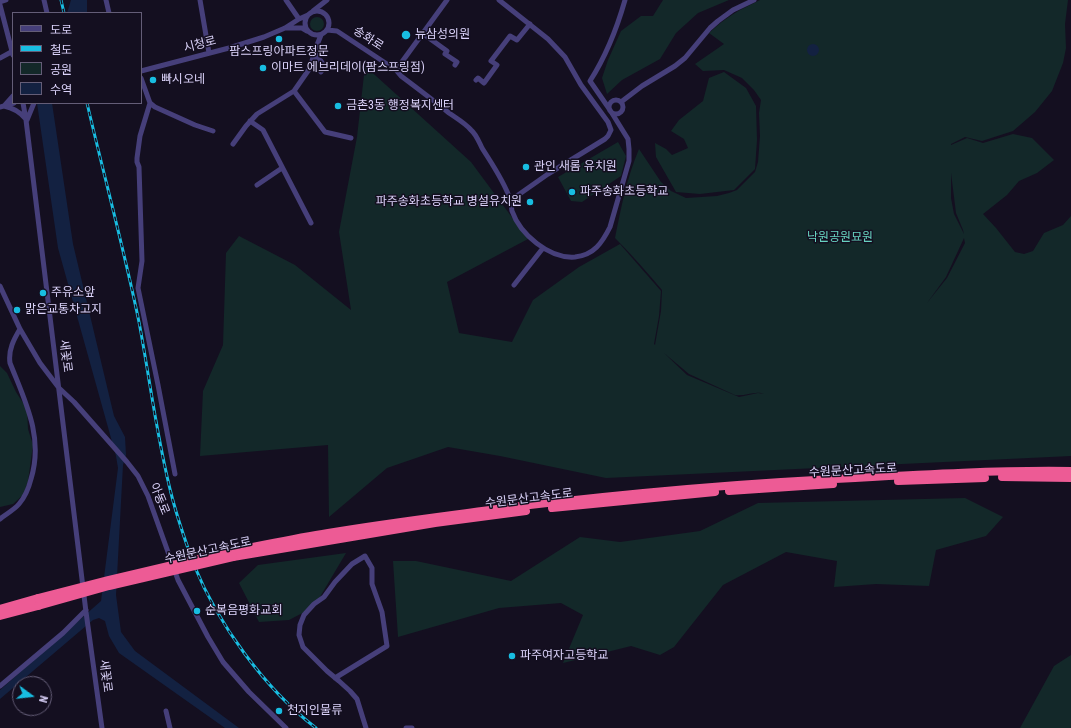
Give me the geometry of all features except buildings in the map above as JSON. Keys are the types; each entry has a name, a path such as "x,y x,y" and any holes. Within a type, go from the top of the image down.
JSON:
{"highway":[{"name":"수원문산고속도로","path":"0,609 109,586 232,554 326,533 498,509 627,494 813,480 947,473 1071,471"},
{"name":"수원문산고속도로","path":"232,554 436,523 629,500 868,482 1011,477 1071,478"},
{"name":"수원문산고속도로","path":"0,616 38,602"}],"street":[{"path":"0,2 6,0"},
{"path":"44,0 48,12"},
{"path":"106,0 109,12"},
{"path":"200,0 209,53"},
{"path":"286,0 299,19"},
{"path":"396,70 447,0"},
{"path":"581,85 590,81 600,66 610,44 625,0"},
{"path":"621,102 642,86 675,66 685,58 710,28 718,21 733,10 754,0"},
{"path":"324,13 325,1"},
{"path":"309,33 305,26 306,19 325,1"},
{"path":"503,1 548,39 565,57 581,85 608,122 611,130 608,136 548,174 511,200"},
{"path":"0,5 12,49"},
{"path":"233,144 257,114 294,91 310,68 314,50 322,35 327,30 329,24 328,18 324,13 318,11 310,14"},
{"name":"시청로","path":"142,70 264,38 310,14"},
{"path":"329,24 337,31"},
{"path":"476,80 478,78 484,83 497,65 491,61 510,36 517,40 530,24"},
{"path":"285,28 302,28 313,35 322,35"},
{"name":"송화로","path":"327,30 337,31 396,70 401,76 472,130 498,174 511,200 512,210 519,224 527,234 543,248 561,256 572,257 591,252 605,237 610,227 629,161 628,140 590,81"},
{"path":"422,33 447,51 446,54 457,62 455,65"},
{"path":"314,50 316,58 321,61 324,66 321,72"},
{"path":"0,58 12,53"},
{"path":"142,81 150,103 155,107 195,125 213,131"},
{"path":"294,91 325,132 351,138"},
{"path":"2,106 12,97"},
{"path":"616,100 621,102 622,108 620,112 616,113 610,110 609,105 612,101 616,100"},
{"path":"150,103 140,136 136,162 139,167 142,261 138,288 158,385 174,474"},
{"path":"2,106 12,104"},
{"name":"새꽃로","path":"22,104 26,120 86,611 102,728"},
{"path":"2,106 13,108 26,120 34,104"},
{"path":"250,121 263,130 311,223"},
{"path":"257,184 282,168"},
{"path":"514,285 543,248"},
{"name":"아동로","path":"0,286 20,329 40,363 59,388 74,402 138,476 148,496 178,580 223,662 249,692 286,728"},
{"path":"0,519 19,504 29,486 36,460 36,446 30,415 9,356 13,341 20,329"},
{"path":"335,678 386,646 382,612 372,584 372,568 364,556 352,564 324,597 314,604 304,615 300,625 299,635 303,647 327,671 335,678 350,690 357,700 366,728"},
{"path":"0,686 63,633 86,611"},
{"path":"166,711 170,728"},
{"path":"406,728 412,728"}],"green space":[{"path":"663,0 729,0 698,13 676,33 660,59 622,80 607,94 602,78 621,31 641,16 653,16"},
{"name":"낙원공원묘원","path":"760,0 1068,0 1065,24 1066,48 1063,63 1052,91 1035,112 1013,131 982,141 965,137 951,145 967,138 983,143 1013,134 1032,138 1054,160 1037,173 1019,181 1007,195 983,214 1015,252 1024,254 1033,251 1044,233 1063,225 1071,216 1071,456 606,478 448,447 387,468 329,517 328,445 200,456 203,391 223,345 226,253 239,236 295,265 351,310 339,232 357,137 365,66 471,162 528,239 447,282 459,333 512,342 533,300 579,267 620,244 661,291 655,345 661,311 662,290 615,238 622,204 639,149 661,182 671,191 686,198 717,196 737,190 755,172 758,162 760,136 759,113 761,100 754,90 742,78 724,70 703,71 695,64 724,44 709,33 727,18","holes":["951,173 956,213 964,234 954,214 951,198","964,238 965,243 947,278 927,303 946,277","664,353 689,374 735,395 758,393 739,397 687,375"]},
{"path":"317,17 322,19 324,24 322,29 317,31 312,29 310,24 312,19"},
{"path":"724,72 746,88 756,106 757,140 755,169 734,190 700,194 676,192 656,157 655,143 666,149 672,155 688,148 684,139 671,131 679,120 703,101 709,78"},
{"path":"618,142 626,156 621,176 582,202 571,201 558,177"},
{"path":"0,366 7,373 16,392 27,409 28,429 33,445 28,481 24,494 13,504 0,507"},
{"path":"965,498 1003,517 986,536 936,550 929,586 876,584 834,587 837,561 786,552 723,585 674,647 660,655 631,646 563,663 583,615 561,603 499,608 398,637 393,561 416,561 511,581 580,537 620,542 700,531 758,503"},
{"path":"346,553 314,607 289,620 259,622 239,583 258,565"},
{"path":"1071,655 1071,728 1020,728 1054,666"}],"water":[{"path":"71,0 87,0 87,12 67,12"},
{"path":"813,44 817,46 819,50 817,54 813,56 809,54 807,50 809,46"},
{"path":"37,104 52,104 73,244 114,416 125,437 126,455 123,465 116,595 121,632 135,651 239,728 225,728 119,653 109,636 105,621 99,618 93,620 27,676 16,676 101,601 118,468 116,456 58,248"},
{"path":"12,679 12,689 0,699 0,690"}],"railway":[{"path":"61,0 64,12"},
{"path":"87,104 139,322 158,432 172,497 194,565 216,610 245,654 261,675 279,694 316,728"}],"place":[{"name":"뉴삼성의원","path":"406,35"},
{"name":"팜스프링아파트정문","path":"279,39"},
{"name":"이마트 에브리데이(팜스프링점)","path":"263,68"},
{"name":"빠시오네","path":"153,80"},
{"name":"금촌3동 행정복지센터","path":"338,106"},
{"name":"관인 새롬 유치원","path":"526,167"},
{"name":"파주송화초등학교","path":"572,192"},
{"name":"파주송화초등학교 병설유치원","path":"530,202"},
{"name":"주유소앞","path":"43,293"},
{"name":"맑은교통차고지","path":"17,310"},
{"name":"순복음평화교회","path":"197,611"},
{"name":"파주여자고등학교","path":"512,656"},
{"name":"천지인물류","path":"279,711"}]}
